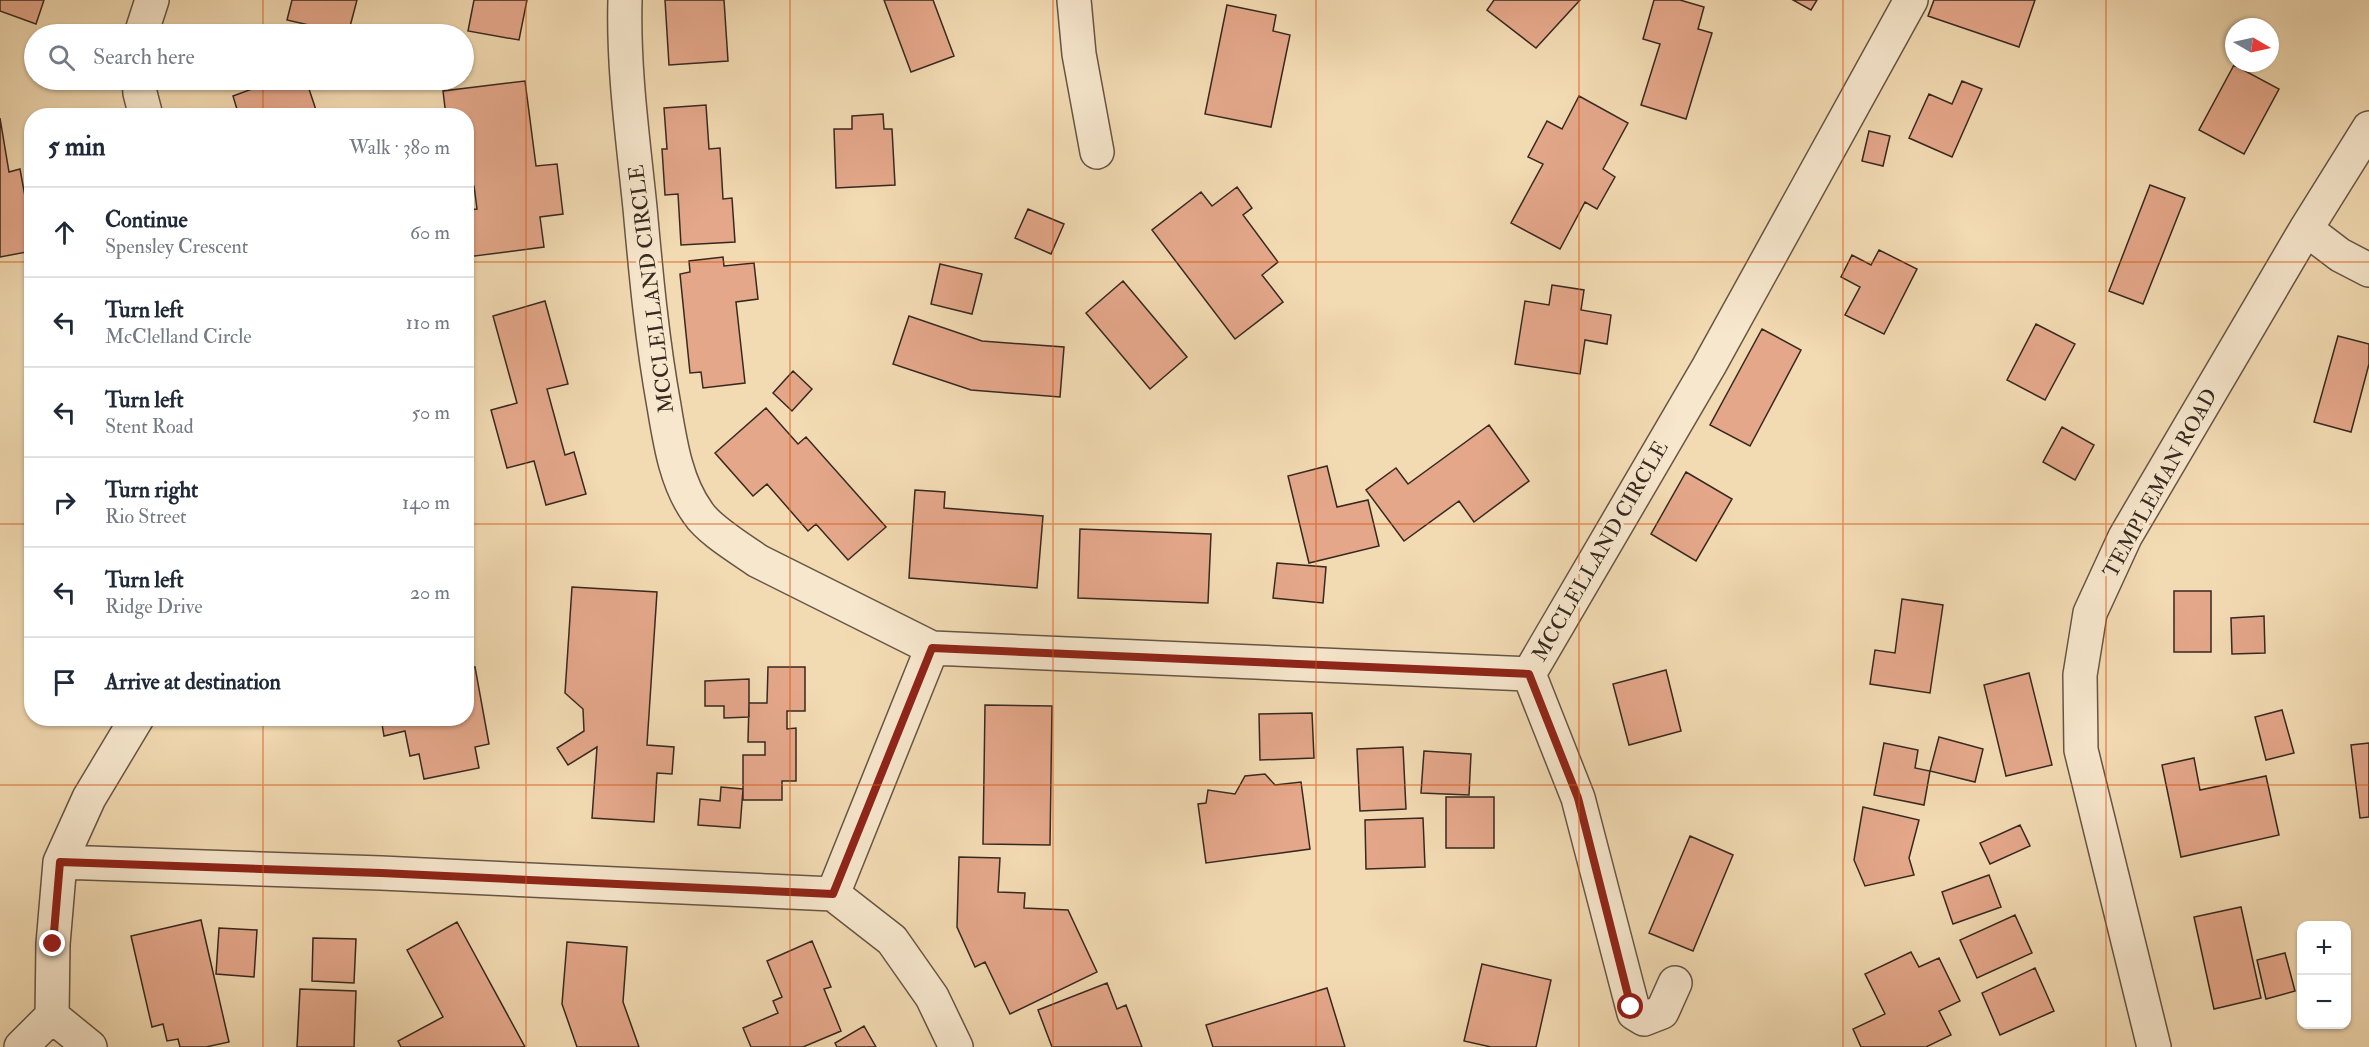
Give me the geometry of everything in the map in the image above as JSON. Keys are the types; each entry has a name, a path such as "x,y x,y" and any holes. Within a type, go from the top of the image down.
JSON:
{"street":[{"path":"144,24 152,0"},
{"name":"MCCLELLAND CIRCLE","path":"625,0 624,24 631,116 652,340 672,453 686,493 698,514 732,544 758,561 932,648 1529,674 1709,366 1911,0"},
{"path":"1074,0 1079,54 1097,152"},
{"path":"140,90 144,108"},
{"name":"TEMPLEMAN ROAD","path":"2154,1047 2081,750 2080,675 2090,613 2125,537 2306,229 2369,128"},
{"path":"2306,229 2340,255 2369,270"},
{"path":"833,894 932,648"},
{"path":"1529,674 1578,798 1634,1013 1644,1019 1662,1012 1675,982"},
{"path":"21,1047 52,1016 53,944 60,862 89,798 132,726"},
{"path":"60,862 393,873 833,894 892,940 932,997 956,1047"},
{"path":"52,1016 90,1047"}],"building":[{"path":"0,0 44,0 36,24 0,11"},
{"path":"292,0 357,0 351,24 304,24 287,20"},
{"path":"474,0 527,0 519,40 474,32 474,24 469,24"},
{"path":"665,0 724,0 728,61 669,65"},
{"path":"884,0 933,0 954,56 911,72"},
{"path":"1494,0 1580,0 1536,48 1487,10"},
{"path":"1654,0 1680,0 1704,7 1698,29 1712,33 1686,119 1641,105 1660,44 1643,39"},
{"path":"1793,0 1817,0 1811,10"},
{"path":"1934,0 2035,0 2019,47 1928,16"},
{"path":"1227,5 1276,15 1273,31 1290,35 1271,127 1205,114"},
{"path":"2230,72 2247,72 2279,89 2244,154 2199,130"},
{"path":"525,81 536,166 557,164 563,214 540,217 544,247 474,256 474,209 477,209 474,186 474,108 445,108 443,91 474,90 474,87"},
{"path":"1962,81 1982,89 1952,157 1909,138 1929,94 1952,104"},
{"path":"249,90 309,90 315,108 237,108 233,96"},
{"path":"1579,96 1628,123 1603,169 1615,177 1597,209 1585,202 1560,249 1511,223 1543,164 1528,157 1547,121 1562,129"},
{"path":"706,105 709,149 720,148 723,199 732,198 735,242 681,245 678,194 665,195 662,149 667,149 664,108"},
{"path":"883,114 884,129 892,129 895,185 836,188 834,129 852,129 852,116"},
{"path":"0,118 9,172 20,169 24,191 24,252 0,257"},
{"path":"1869,131 1890,136 1883,166 1862,161"},
{"path":"2150,185 2185,198 2143,304 2109,291"},
{"path":"1237,187 1252,208 1243,215 1278,262 1262,275 1283,302 1235,339 1152,230 1201,192 1212,206"},
{"path":"1028,209 1064,224 1051,254 1015,238"},
{"path":"1879,250 1917,269 1884,334 1845,315 1860,287 1841,277 1852,255 1871,265"},
{"path":"723,257 724,266 754,263 758,299 736,302 745,383 703,388 701,372 690,373 680,274 690,272 689,261"},
{"path":"940,264 982,274 972,314 931,304"},
{"path":"1123,281 1187,357 1150,389 1086,313"},
{"path":"1552,285 1584,290 1581,310 1611,315 1607,344 1585,340 1580,374 1515,364 1525,301 1549,305"},
{"path":"545,301 568,384 547,389 565,455 574,452 586,494 546,505 534,461 507,468 491,410 517,403 493,316"},
{"path":"909,316 982,341 1064,347 1060,397 971,390 893,364"},
{"path":"2036,324 2075,344 2045,400 2007,380"},
{"path":"1762,329 1801,350 1750,446 1710,425"},
{"path":"2338,336 2369,344 2369,364 2351,432 2314,422"},
{"path":"793,371 812,389 792,411 773,393"},
{"path":"766,408 798,444 806,437 886,527 848,560 816,524 808,531 767,484 753,496 715,453"},
{"path":"1489,425 1529,481 1474,522 1459,501 1404,541 1366,490 1396,468 1408,484"},
{"path":"2062,427 2094,445 2075,480 2043,462"},
{"path":"1327,466 1337,507 1368,500 1379,546 1309,563 1288,476"},
{"path":"1686,472 1732,499 1696,561 1651,534"},
{"path":"915,490 945,492 944,508 1043,516 1037,588 909,578"},
{"path":"1080,529 1211,534 1208,603 1078,598"},
{"path":"1277,563 1326,567 1323,603 1273,598"},
{"path":"572,587 657,592 647,745 674,747 672,774 657,773 654,822 592,818 597,747 568,765 557,748 584,731 583,709 565,693"},
{"path":"2174,591 2211,591 2211,652 2174,652"},
{"path":"1902,599 1943,605 1930,693 1870,684 1875,650 1895,653"},
{"path":"2264,616 2265,653 2232,654 2231,618"},
{"path":"474,667 489,744 475,747 479,768 424,779 419,754 410,756 405,731 384,736 382,726 474,726"},
{"path":"768,667 805,667 805,711 787,711 787,729 796,728 796,781 782,781 782,800 743,800 743,755 765,755 765,742 748,742 749,703 767,703"},
{"path":"1666,670 1681,731 1629,745 1613,684"},
{"path":"2029,673 2052,765 2006,776 1984,685"},
{"path":"749,679 749,717 724,718 724,706 705,706 705,681"},
{"path":"985,705 1052,706 1050,845 983,844"},
{"path":"2282,710 2294,753 2266,760 2255,717"},
{"path":"1312,713 1314,758 1260,760 1259,714"},
{"path":"1939,737 1983,749 1975,782 1930,771"},
{"path":"1884,743 1918,750 1915,768 1930,771 1924,805 1874,795"},
{"path":"2369,743 2369,817 2360,818 2351,745"},
{"path":"1403,747 1406,809 1360,811 1357,749"},
{"path":"1424,751 1471,754 1469,795 1421,793"},
{"path":"2194,758 2200,790 2266,776 2279,835 2181,857 2162,765"},
{"path":"1265,774 1275,785 1301,782 1310,849 1206,863 1198,804 1206,803 1208,790 1235,794 1245,776"},
{"path":"721,787 743,789 740,828 698,825 700,799 720,801"},
{"path":"1446,797 1494,797 1494,848 1446,848"},
{"path":"1863,807 1919,820 1909,858 1914,875 1865,886 1854,860"},
{"path":"1423,818 1425,867 1366,869 1365,820"},
{"path":"2020,825 2030,846 1990,864 1980,843"},
{"path":"1690,836 1733,855 1693,951 1649,933"},
{"path":"959,857 1000,858 998,892 1025,893 1024,908 1068,910 1097,972 1010,1014 985,962 975,967 957,927"},
{"path":"1989,875 2001,907 1953,924 1942,892"},
{"path":"2241,907 2261,998 2214,1009 2194,917"},
{"path":"2015,915 2032,953 1977,978 1960,940"},
{"path":"201,920 229,1042 206,1047 180,1047 178,1039 167,1041 163,1024 152,1027 131,936"},
{"path":"457,922 525,1047 401,1047 398,1041 443,1017 407,950"},
{"path":"219,928 257,930 254,977 216,974"},
{"path":"313,938 356,939 354,983 312,981"},
{"path":"812,941 831,987 824,989 841,1031 803,1047 751,1047 743,1028 778,1013 773,1001 782,997 767,961"},
{"path":"567,942 627,947 623,1002 639,1047 577,1047 562,1004"},
{"path":"1911,952 1919,967 1939,958 1960,1001 1939,1011 1951,1035 1926,1047 1861,1047 1853,1029 1885,1014 1865,974"},
{"path":"2285,953 2295,991 2266,999 2257,960"},
{"path":"1482,964 1551,980 1536,1047 1491,1047 1464,1041"},
{"path":"2035,968 2054,1011 2000,1035 1982,993"},
{"path":"1107,983 1117,1009 1126,1005 1142,1047 1052,1047 1038,1010"},
{"path":"1327,988 1345,1047 1213,1047 1206,1025"},
{"path":"300,989 356,991 354,1047 297,1047"},
{"path":"864,1026 876,1047 837,1047 835,1043"}],"route":[{"path":"53,944 60,862 381,873 833,894 932,648 1081,653 1529,674 1578,798 1631,1007"}]}
